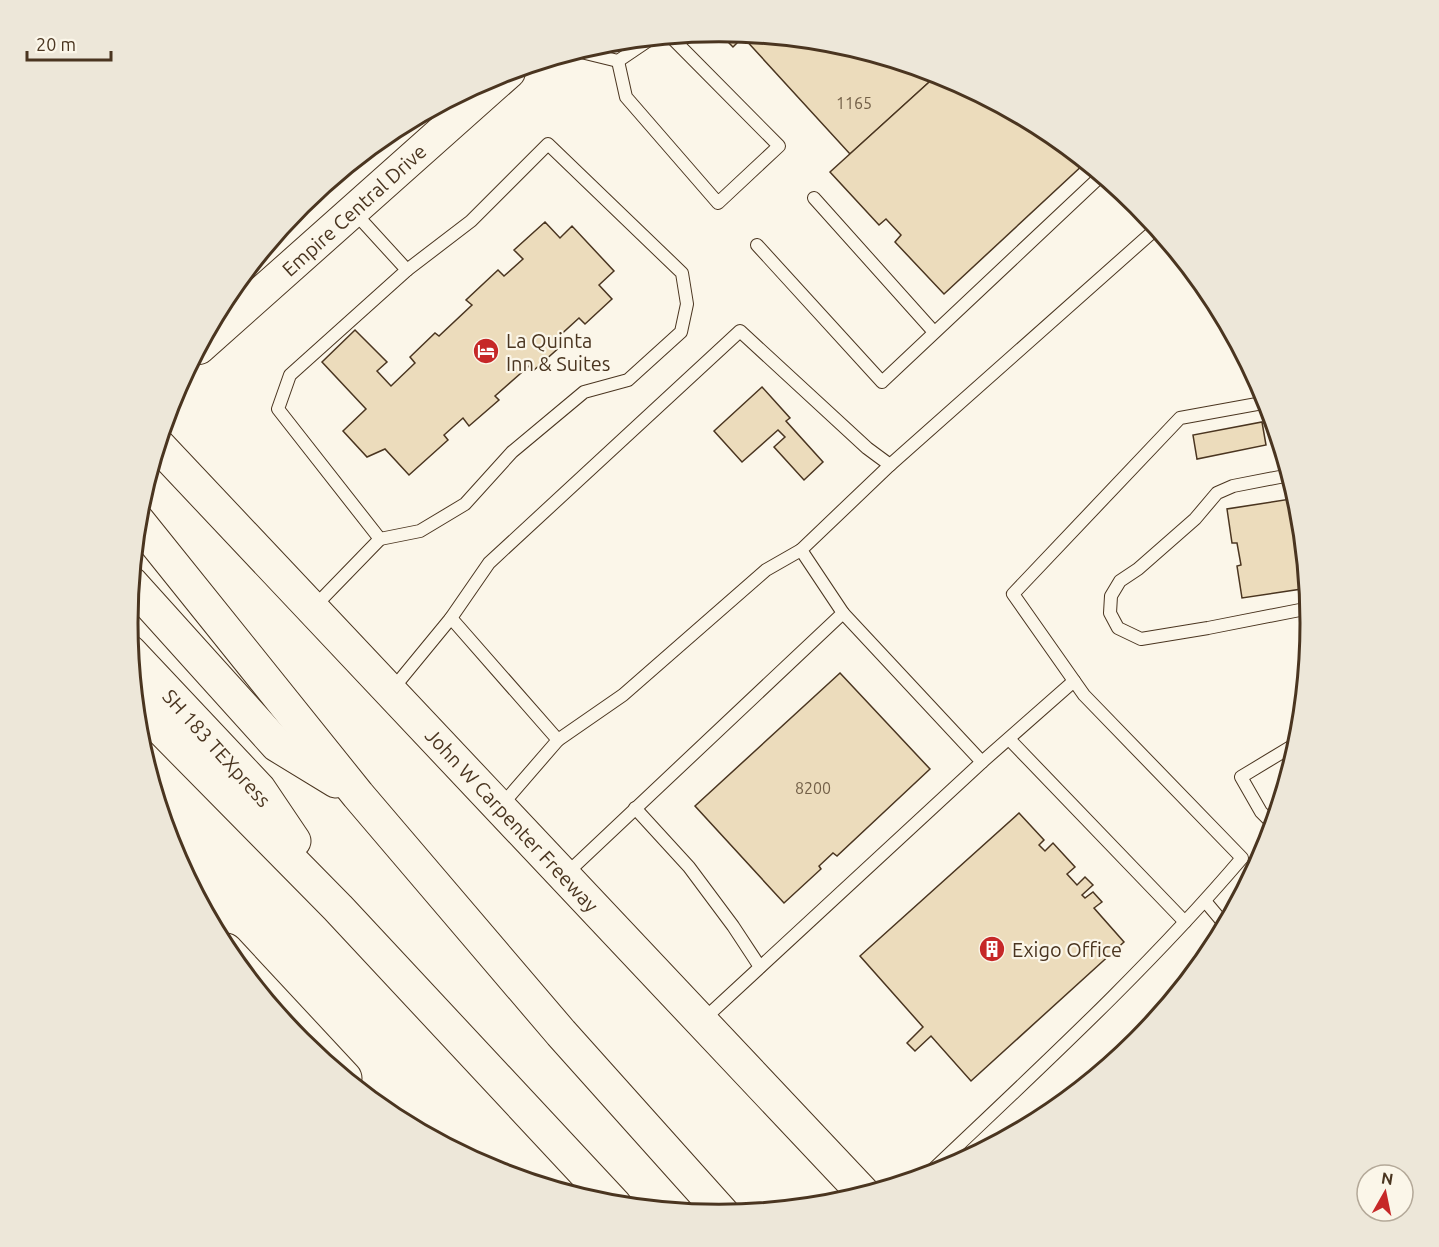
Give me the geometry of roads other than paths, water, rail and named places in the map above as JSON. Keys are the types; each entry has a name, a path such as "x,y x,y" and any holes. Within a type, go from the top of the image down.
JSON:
{"main road":[{"name":"John W Carpenter Freeway","path":"164,452 859,1188"},
{"path":"146,531 358,795 561,1033 715,1205"},
{"path":"139,592 277,744 358,795"},
{"name":"SH 183 TEXpress","path":"139,662 259,789 338,908"},
{"path":"145,712 338,908 604,1194"}],"street":[{"name":"Empire Central Drive","path":"216,333 489,89"}],"lane":[{"path":"618,61 626,97 718,203 779,146 677,43"},
{"path":"596,56 618,61 637,48"},
{"path":"312,609 380,539 420,531 465,504 512,452 584,392 627,380 681,332 687,304 682,273 548,144 471,221 407,270 290,375 278,409 380,539"},
{"path":"756,245 882,382 1096,180"},
{"path":"814,198 934,332"},
{"path":"353,211 407,270"},
{"path":"500,807 558,740 623,695 766,570 801,550 890,465 1151,233"},
{"path":"391,692 451,618 489,562 740,331 867,448 890,465"},
{"path":"942,1161 1086,1024 1205,902 1242,858 1084,695 1013,594 1180,418 1258,404"},
{"path":"1282,477 1233,486 1216,493 1195,519 1138,569 1120,581 1112,596 1110,613 1118,628 1141,639 1301,610"},
{"path":"801,550 843,614 982,762"},
{"path":"564,875 843,614"},
{"path":"451,618 558,740"},
{"path":"702,1021 982,762 1074,681"},
{"path":"1009,739 1185,922"},
{"path":"1267,818 1261,812 1241,777 1287,749"},
{"path":"635,808 689,867 760,967"},
{"path":"1205,902 1220,919"}],"place":[{"name":"La Quinta Inn & Suites","path":"486,351"},
{"name":"Exigo Office","path":"992,949"}]}
